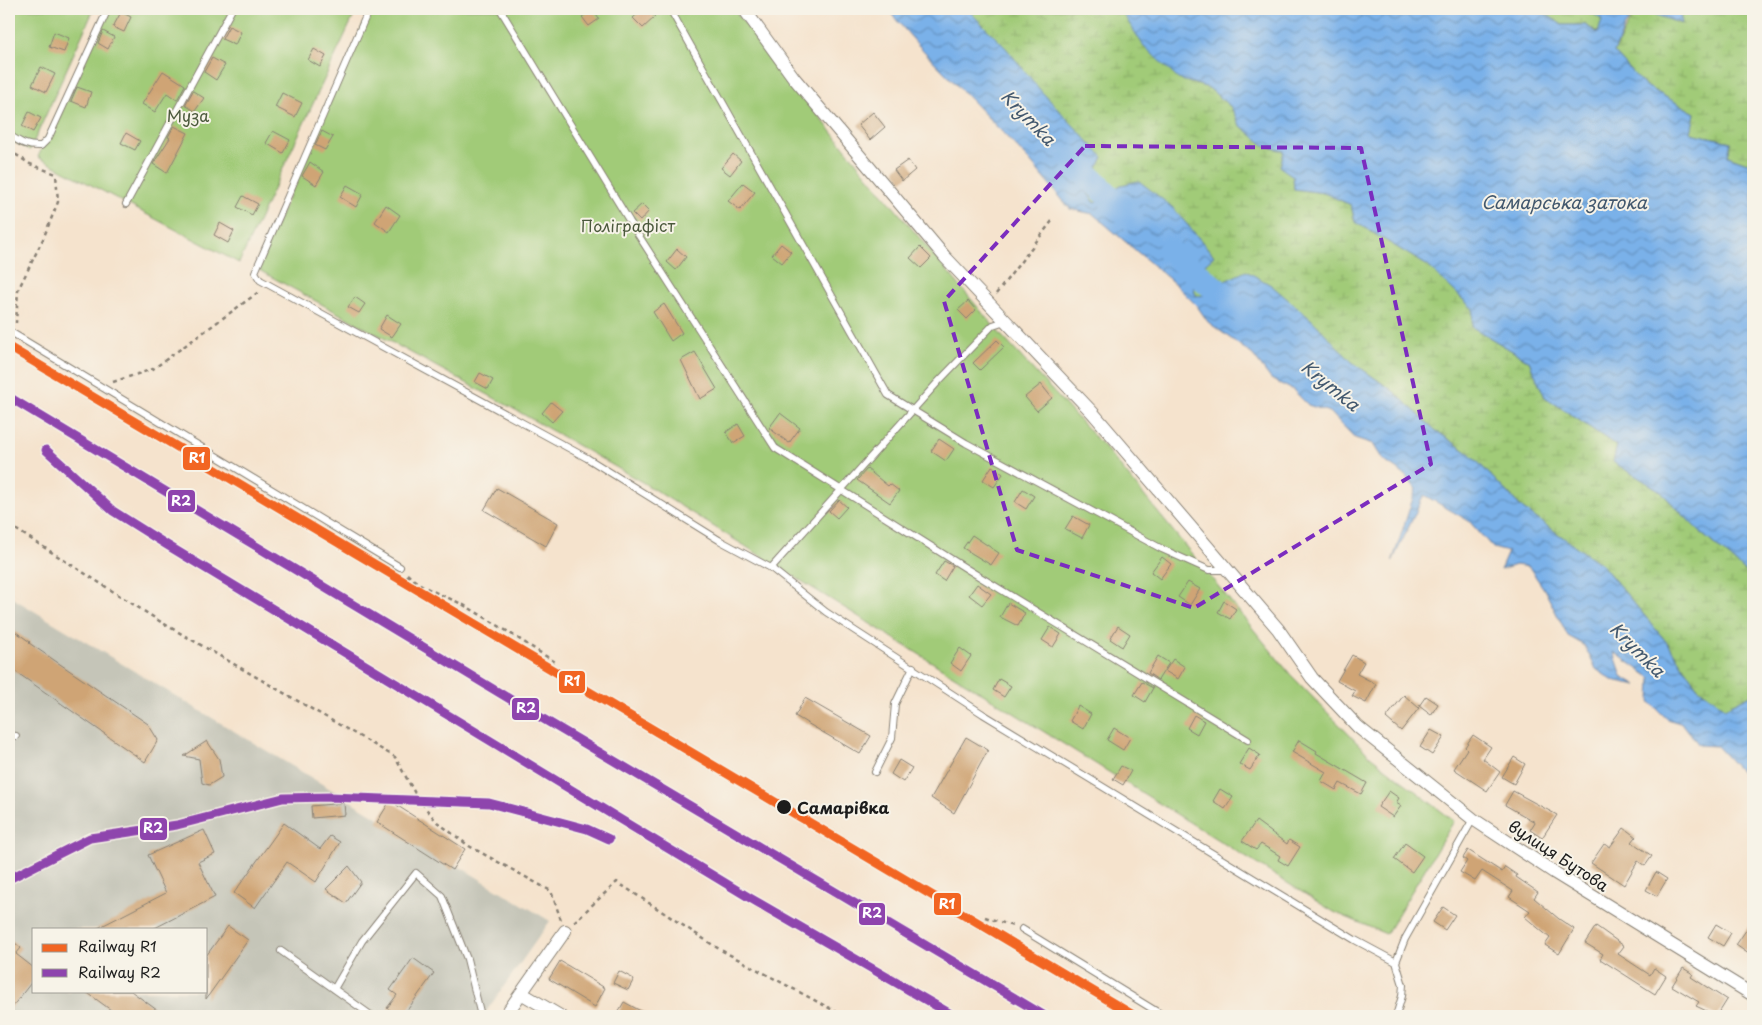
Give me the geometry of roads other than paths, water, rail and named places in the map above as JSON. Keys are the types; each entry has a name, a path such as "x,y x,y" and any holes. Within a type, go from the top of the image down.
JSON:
{"street":[{"name":"вулиця Бутова","path":"744,9 794,78 945,257 1092,412 1278,629 1312,678 1358,727 1473,819 1555,874 1753,995"},
{"path":"505,1016 565,931"},
{"path":"521,993 560,1016"}],"lane":[{"path":"9,135 24,145 35,147 42,146 48,139 108,9"},
{"path":"126,204 232,9"},
{"path":"369,9 255,272 260,280 587,458 719,540 771,568 826,612 1080,773 1355,940 1396,962"},
{"path":"500,9 630,222 775,448 840,490 1248,740"},
{"path":"670,9 888,395 966,443 1162,549 1209,570 1226,570"},
{"path":"771,568 912,410 993,325 1005,321"},
{"path":"12,333 400,567"},
{"path":"875,772 892,738 895,704 913,667"},
{"path":"1396,1016 1403,985 1396,962 1405,939 1473,819"},
{"path":"334,989 362,942 416,872 442,896 467,959 480,1016"},
{"path":"1022,929 1164,1016"},
{"path":"281,950 372,1016"}],"water":[{"path":"887,9 967,9 1006,48 1041,91 1103,157 1086,191 1095,203 1121,185 1139,181 1172,207 1214,256 1190,277 1196,296 1222,294 1225,281 1246,271 1271,285 1312,320 1352,362 1393,391 1435,430 1470,454 1523,509 1602,565 1669,645 1697,687 1725,708 1753,694 1753,785 1717,746 1699,745 1683,724 1667,719 1650,702 1651,678 1614,652 1622,676 1637,685 1612,680 1596,669 1584,645 1568,636 1544,589 1529,567 1516,565 1500,570 1508,552 1493,548 1469,521 1424,495 1392,562 1416,489 1405,475 1383,460 1373,444 1355,438 1330,412 1308,405 1293,390 1271,379 1253,355 1208,322 1197,306 1175,284 1093,214 1070,209 1030,161 920,47"},
{"name":"Самарська затока","path":"1120,9 1539,9 1562,25 1585,25 1598,33 1602,20 1594,14 1598,9 1636,9 1625,26 1614,52 1644,85 1695,113 1691,133 1731,142 1728,156 1747,163 1753,162 1753,578 1700,532 1659,490 1613,462 1617,446 1545,397 1529,361 1472,327 1473,309 1428,266 1355,222 1351,205 1324,193 1294,189 1293,176 1280,167 1284,151 1265,146 1240,125 1231,107 1209,88 1178,79 1143,45"},
{"path":"1644,9 1679,9 1682,24 1653,14"}],"waterway":[{"name":"Krymka","path":"1069,157 1131,218"},
{"name":"Krymka","path":"1169,251 1248,316"}],"rail line":[{"name":"R1","path":"9,347 1135,1016"},
{"name":"R2","path":"9,397 513,701 1045,1016"},
{"name":"R2","path":"46,450 113,511 167,545 750,898 954,1016"},
{"name":"R2","path":"9,879 90,838 177,825 283,798 330,797 489,803 587,829 609,839"}],"place":[{"name":"Самарівка","path":"784,807"}],"park label":[{"name":"Муза","path":"188,115"},
{"name":"Поліграфіст","path":"628,225"}]}
